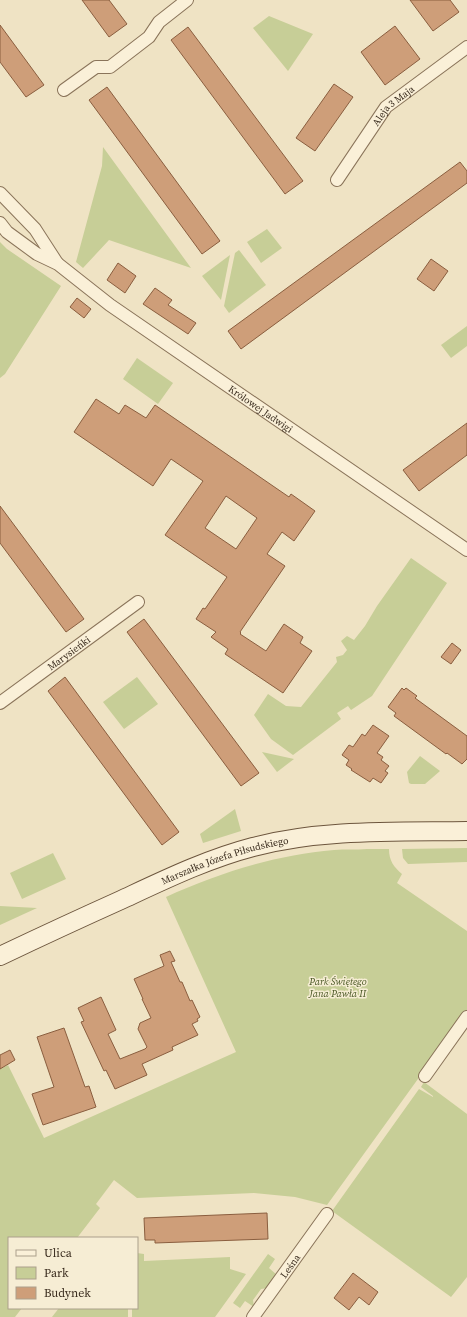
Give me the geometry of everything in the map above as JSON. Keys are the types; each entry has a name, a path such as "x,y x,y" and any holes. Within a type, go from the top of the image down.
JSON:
{"street":[{"path":"64,90 96,67 110,66 149,36 159,22 187,0"},
{"name":"Aleja 3 Maja","path":"336,180 386,107 467,47"},
{"name":"Królowej Jadwigi","path":"0,193 35,229 58,264"},
{"name":"Królowej Jadwigi","path":"0,223 7,232 37,254 58,264 110,305 467,550"},
{"name":"Marysieńki","path":"0,702 138,602"},
{"name":"Marszałka Józefa Piłsudskiego","path":"0,956 152,885 218,858 253,847 282,841 350,834 467,831"},
{"path":"425,1076 467,1017"},
{"name":"Leśna","path":"253,1317 327,1214"}],"green space":[{"path":"269,16 313,34 288,71 253,28"},
{"path":"103,147 191,268 109,240 83,268 76,262 102,166"},
{"path":"267,229 282,248 261,263 247,242"},
{"path":"0,242 7,249 61,286 5,374 0,378"},
{"path":"239,250 266,285 229,313 224,306 235,253"},
{"path":"230,255 221,300 202,276"},
{"path":"467,326 467,346 451,358 441,345"},
{"path":"137,358 173,383 158,404 123,379"},
{"path":"411,558 447,583 372,696 351,710 348,706 337,713 341,719 293,755 271,739 254,715 268,694 286,706 301,707 337,662 336,657 343,655 347,650 341,641 347,636 354,640"},
{"path":"137,677 158,704 124,729 103,702"},
{"path":"262,752 294,759 277,772"},
{"path":"420,756 440,771 425,784 411,784 409,783 407,772"},
{"path":"235,809 241,831 203,843 200,834"},
{"path":"467,848 467,862 408,864 403,858 402,849"},
{"name":"Park Świętego Jana Pawła II","path":"389,849 392,863 402,874 397,883 467,931 467,1011 327,1205 295,1197 254,1193 137,1198 114,1180 96,1204 100,1208 78,1237 8,1237 8,1309 21,1309 15,1317 0,1317 0,1069 8,1065 44,1138 236,1052 166,897 206,880 248,866 312,852"},
{"path":"53,853 66,879 22,899 10,873"},
{"path":"0,906 37,908 0,925"},
{"path":"424,1082 467,1114 467,1277 451,1297 332,1211 419,1089 433,1097 421,1087"},
{"path":"138,1253 144,1254 144,1261 230,1257 230,1269 246,1274 215,1317 132,1317 132,1309 138,1309"},
{"path":"268,1254 275,1259 269,1268 277,1275 268,1288 261,1289 253,1300 254,1307 245,1301 240,1308 233,1303"},
{"path":"58,1309 128,1309 128,1317 52,1317"}],"building":[{"path":"82,0 109,0 127,24 109,37"},
{"path":"410,0 450,0 459,12 433,31"},
{"path":"0,25 44,85 26,97 0,62"},
{"path":"395,26 420,59 385,85 361,52"},
{"path":"188,27 303,181 285,194 171,40"},
{"path":"334,84 353,97 315,151 296,138"},
{"path":"107,87 220,241 202,254 89,100"},
{"path":"460,162 467,171 467,183 241,349 228,331"},
{"path":"431,259 448,271 434,291 417,279"},
{"path":"118,263 136,276 125,293 107,280"},
{"path":"155,288 172,300 168,305 196,323 188,334 143,304"},
{"path":"77,298 91,309 84,318 70,307"},
{"path":"96,399 119,414 125,405 146,418 155,405 289,497 291,494 315,511 294,541 282,532 267,554 285,566 240,632 240,634 266,651 284,624 303,637 300,643 312,651 283,693 225,654 228,649 211,637 216,632 196,619 203,608 205,609 227,577 165,535 203,481 171,459 153,486 74,432","holes":["226,496 257,518 236,549 205,528"]},
{"path":"467,423 467,455 419,491 403,470"},
{"path":"0,506 84,619 66,632 0,543"},
{"path":"144,619 259,773 241,786 127,632"},
{"path":"452,643 461,650 451,664 441,657"},
{"path":"65,677 179,832 162,845 48,691"},
{"path":"402,688 404,690 406,688 417,696 415,698 467,736 467,759 462,764 394,716 396,713 388,707"},
{"path":"373,725 389,736 377,753 383,757 381,760 389,766 385,771 388,773 381,783 373,778 370,782 351,770 352,769 346,765 349,760 342,755 349,745 353,747 362,734 365,736"},
{"path":"170,951 175,961 171,962 180,982 182,982 190,1001 192,1000 200,1017 197,1019 198,1021 192,1024 198,1035 172,1047 173,1050 142,1064 147,1075 115,1089 106,1070 104,1071 81,1022 84,1021 78,1008 101,997 116,1030 108,1034 120,1059 145,1049 147,1047 138,1029 140,1023 151,1018 134,979 164,966 160,955"},
{"path":"64,1028 85,1087 89,1086 96,1107 43,1125 32,1094 54,1087 37,1037"},
{"path":"10,1050 15,1060 0,1069 0,1055"},
{"path":"267,1213 268,1239 155,1243 155,1240 145,1240 144,1218"},
{"path":"353,1273 378,1292 369,1305 359,1297 349,1310 334,1298"}]}
